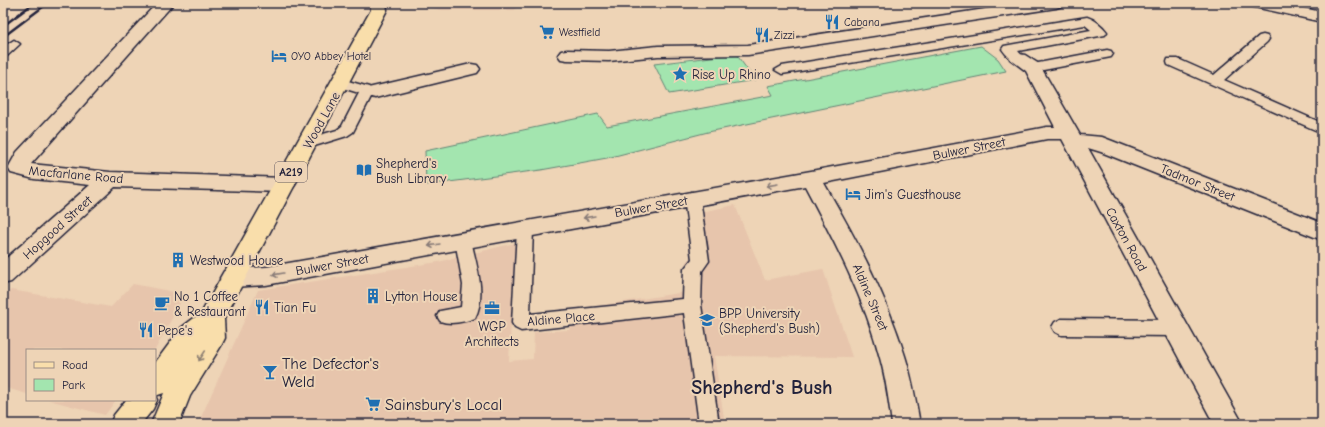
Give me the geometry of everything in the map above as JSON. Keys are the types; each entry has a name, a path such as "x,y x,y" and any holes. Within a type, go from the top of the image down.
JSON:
{"main road":[{"name":"Wood Lane","path":"156,383 190,336 211,319 232,278 341,83 379,10 378,3"},
{"name":"Wood Lane","path":"165,424 168,412 180,388 212,338 211,319"},
{"path":"124,424 142,401"}],"street":[{"name":"Macfarlane Road","path":"166,3 24,157 18,168 34,172 110,179 284,184"},
{"path":"569,60 665,51 748,50 1056,3"},
{"path":"1256,3 1322,17"},
{"name":"Caxton Road","path":"1026,64 1071,137 1229,424"},
{"path":"375,92 450,75 472,75"},
{"name":"Bulwer Street","path":"232,278 266,276 692,198 811,178 1047,133 1071,137"},
{"name":"Tadmor Street","path":"1071,137 1108,147 1322,232"},
{"name":"Aldine Street","path":"811,178 859,267 878,311 892,349 902,394 906,424"},
{"name":"Hopgood Street","path":"3,275 110,179"}],"lane":[{"path":"782,70 948,42 1087,21 1101,32 1008,49 1026,64 1107,54"},
{"path":"1215,81 1263,39"},
{"path":"3,52 14,44"},
{"path":"1173,62 1322,128"},
{"path":"308,143 342,133 348,129 366,93 364,90 341,83"},
{"path":"692,198 692,214 701,261 692,269 692,305 709,424"},
{"name":"Aldine Place","path":"525,229 521,323 692,305"},
{"path":"446,316 470,313 472,285 463,240"},
{"path":"1061,327 1176,328"}],"shaded area":[{"path":"424,3 517,3 515,10 440,10 429,7"},
{"path":"735,205 765,280 823,269 852,357 714,356 725,424 198,424 258,290 438,262 515,243 509,361 533,359 534,332 569,330 579,309 685,292 686,262 692,256 686,215"},
{"path":"133,284 185,294 156,349 26,349 26,394 3,387 3,297 11,290 111,307"},
{"path":"53,401 115,401 105,415"}],"green space":[{"path":"981,46 998,59 1006,71 708,132 607,158 541,170 426,185 425,151 598,114 607,126 773,95 768,86"},
{"path":"736,54 755,80 669,94 654,64"}],"railway":[{"path":"3,26 34,3"},
{"path":"3,37 48,3"}],"place":[{"name":"Cabana","path":"832,22"},
{"name":"Westfield","path":"547,32"},
{"name":"Zizzi","path":"762,35"},
{"name":"OYO Abbey Hotel","path":"279,56"},
{"name":"Rise Up Rhino","path":"680,74"},
{"name":"Shepherd's Bush Library","path":"364,170"},
{"name":"Jim's Guesthouse","path":"853,194"},
{"name":"Westwood House","path":"178,260"},
{"name":"Lytton House","path":"373,296"},
{"name":"No 1 Coffee & Restaurant","path":"162,303"},
{"name":"Tian Fu","path":"262,307"},
{"name":"WGP Architects","path":"492,308"},
{"name":"BPP University (Shepherd's Bush)","path":"707,320"},
{"name":"Pepe's","path":"146,330"},
{"name":"The Defector's Weld","path":"270,372"},
{"name":"Sainsbury's Local","path":"373,404"}],"district":[{"name":"Shepherd's Bush","path":"762,387"}]}
